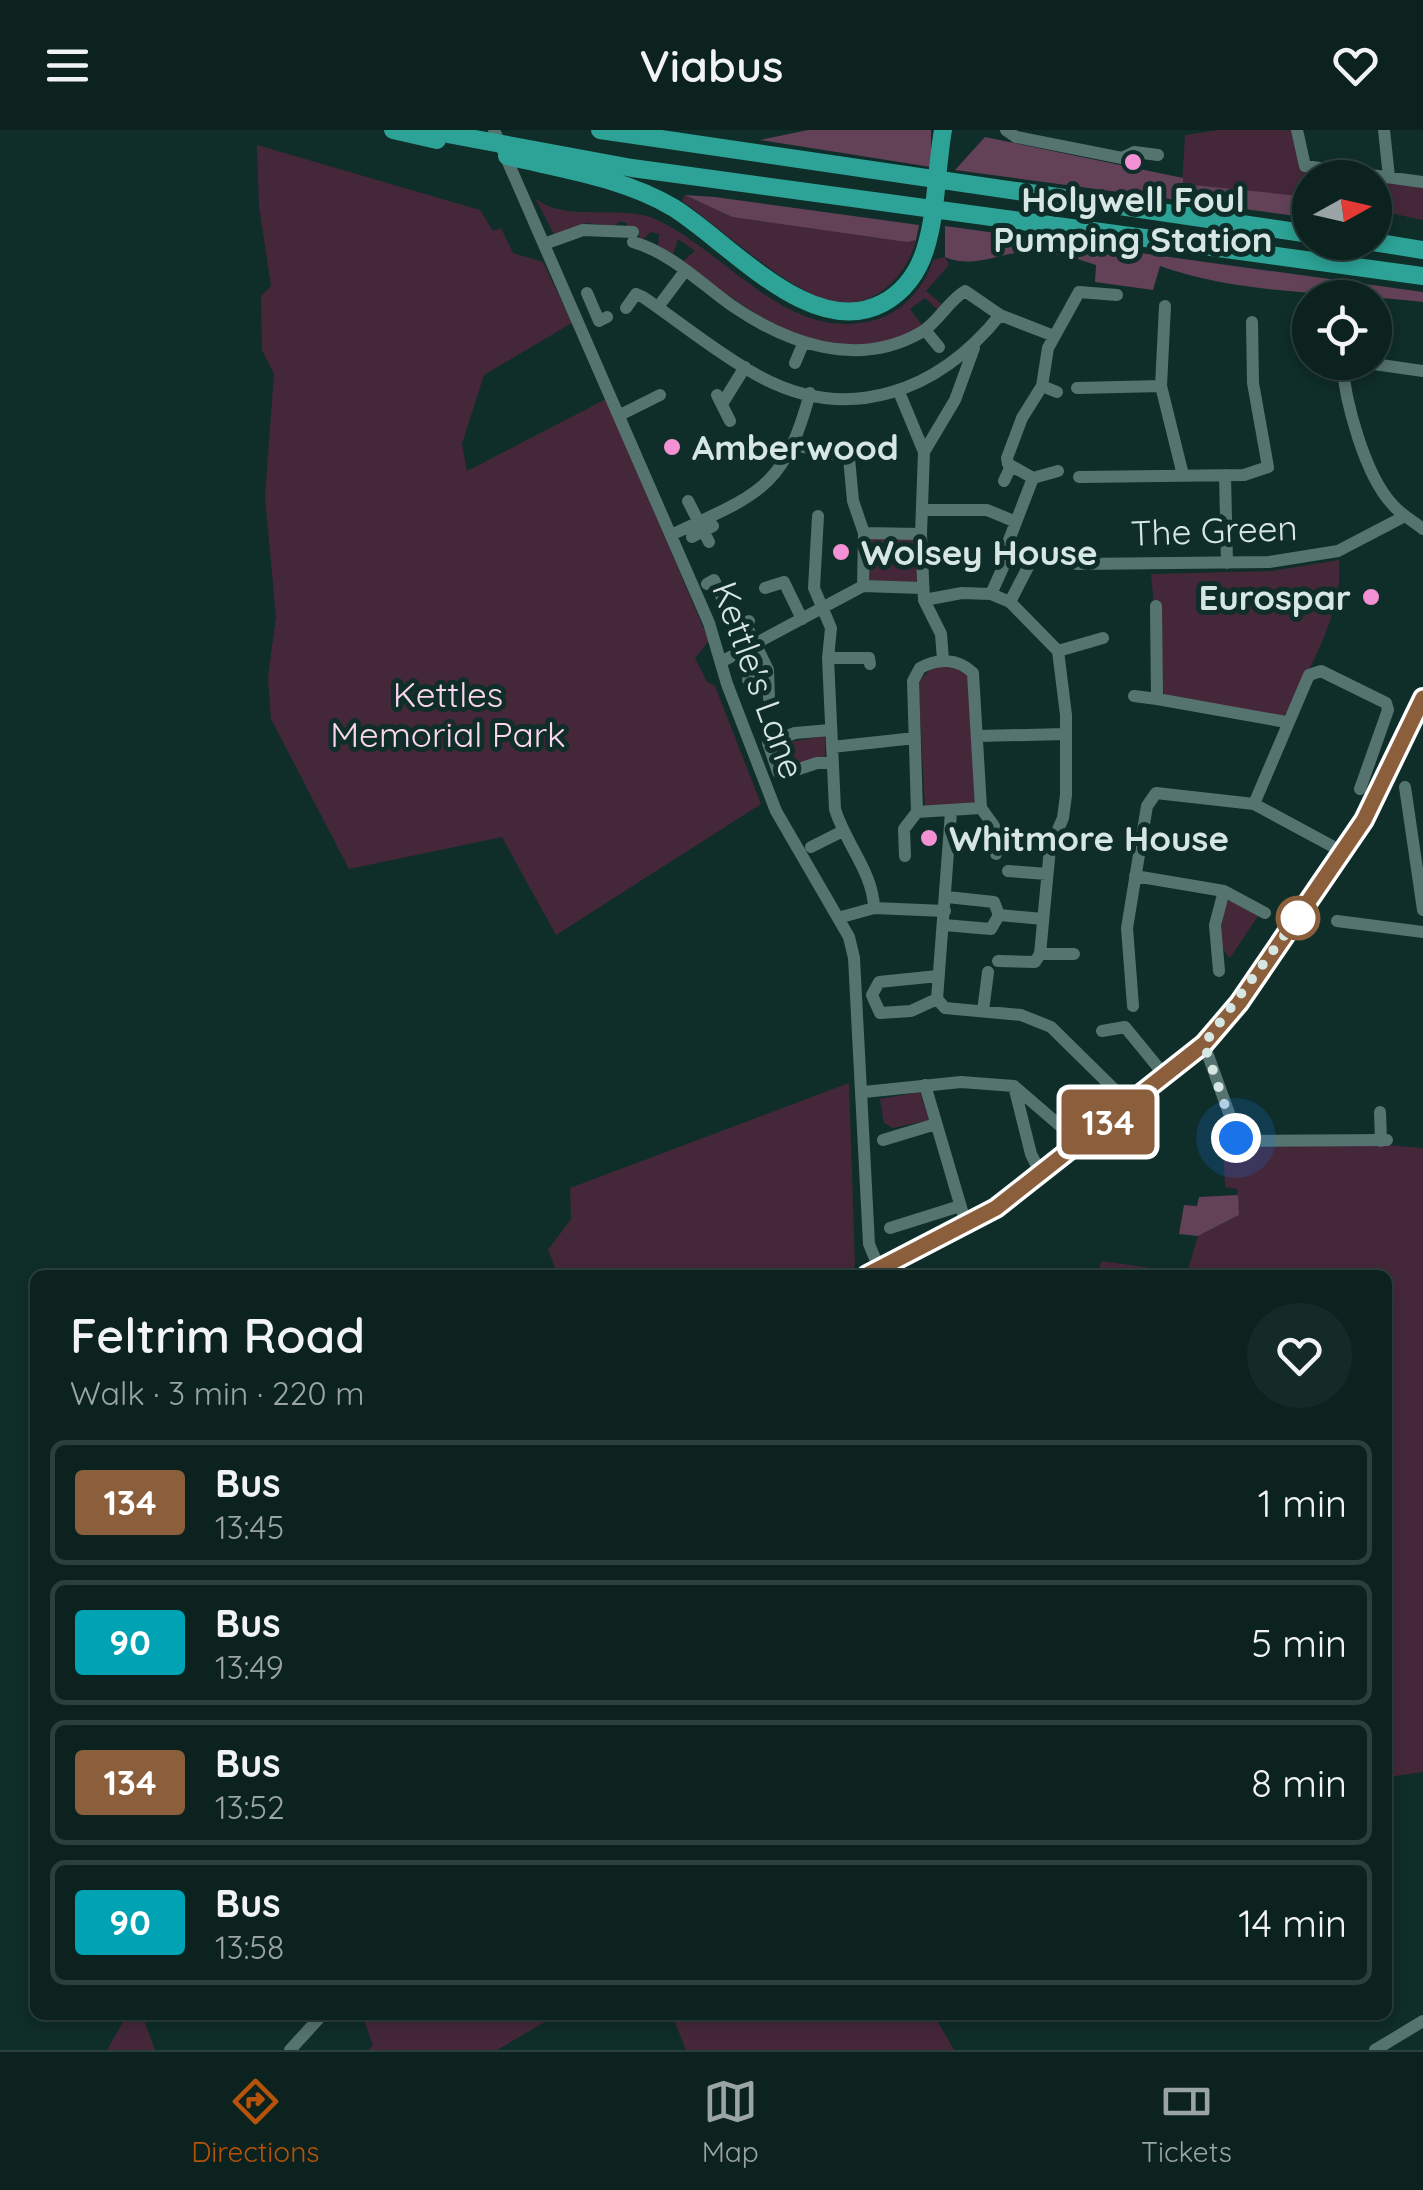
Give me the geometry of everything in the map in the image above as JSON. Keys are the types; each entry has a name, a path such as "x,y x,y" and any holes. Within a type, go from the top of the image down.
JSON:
{"highway":[{"path":"393,130 595,177 670,205 804,302 831,311 860,311 892,298 915,274 928,238 943,130"},
{"path":"426,130 632,168 1423,276"},
{"path":"600,130 1292,231"},
{"path":"1392,245 1423,250"}],"street":[{"name":"Kettle's Lane","path":"494,130 671,534 776,811 838,918 854,958 873,1270"},
{"path":"1006,130 1016,137 1117,157 1134,152 1158,154"},
{"path":"1297,130 1304,160"},
{"path":"1384,130 1388,160"},
{"path":"1392,177 1423,182"},
{"path":"544,244 583,230 652,240 685,270 748,316 803,344 865,350 900,342 925,330 965,291 998,318 1054,336"},
{"path":"658,307 685,270"},
{"path":"626,308 634,289 744,367 792,375 810,393 854,398 899,392 945,356 974,348"},
{"path":"1058,471 1033,478 1011,466 1006,458 1009,447 1042,386 1054,336 1080,292 1117,295"},
{"path":"588,293 598,320 607,317"},
{"path":"1165,306 1161,386 1183,475"},
{"path":"574,314 593,307"},
{"path":"924,452 955,400 974,348 998,318"},
{"path":"1079,477 1260,473 1268,467 1252,383 1252,322"},
{"path":"925,330 945,356"},
{"path":"792,375 803,344"},
{"path":"1392,366 1423,370"},
{"path":"730,420 719,399 744,367"},
{"path":"1343,380 1344,392 1380,488 1405,516 1423,529"},
{"path":"1042,386 1057,392"},
{"path":"1077,388 1161,386"},
{"path":"899,392 924,452 920,534 923,594 941,634 943,660"},
{"path":"671,534 756,494 778,475 795,445 810,393"},
{"path":"620,415 660,394"},
{"path":"795,445 849,458 864,532 863,586"},
{"path":"1004,481 1011,466"},
{"path":"1226,474 1227,563"},
{"path":"1010,602 1030,563 1009,554 1006,548 1033,478"},
{"path":"924,510 987,510 1016,522"},
{"path":"818,516 814,588 831,628 830,730 841,832 864,872 874,908"},
{"name":"The Green","path":"1076,564 1270,562 1338,551 1405,516"},
{"path":"864,532 920,534"},
{"path":"990,594 1009,554"},
{"path":"707,584 714,580 736,627 747,622 768,670 768,698"},
{"path":"765,588 784,582 802,619"},
{"path":"721,662 863,586 923,594 990,594 1010,602 1058,652 1066,734 1066,795 1063,818 1052,839 1040,954 1035,962 998,961"},
{"path":"1156,606 1157,699"},
{"path":"1058,652 1103,638"},
{"path":"828,658 870,658 870,664"},
{"path":"905,856 904,830 917,812 914,675 930,662 943,660 961,663 973,674 981,808 994,826 996,854"},
{"path":"748,680 768,670"},
{"path":"1254,804 1309,675 1321,671 1386,703 1388,710 1360,788"},
{"path":"1134,696 1286,722"},
{"path":"875,1270 980,1218 1204,1044 1239,1003 1343,852 1381,790 1423,698"},
{"path":"830,730 795,733 768,743 778,772 784,774 832,763"},
{"path":"978,736 1066,734"},
{"path":"832,747 914,738"},
{"path":"1405,787 1423,910"},
{"path":"1133,1006 1127,928 1146,806 1156,794 1254,804 1343,852"},
{"path":"917,812 981,808"},
{"path":"951,812 938,999 944,1008 1021,1015 1052,1027 1122,1097"},
{"path":"811,847 841,832"},
{"path":"1008,871 1047,874"},
{"path":"1135,876 1224,891 1265,913"},
{"path":"1219,970 1215,925 1224,891"},
{"path":"838,918 874,908 945,911 994,902 999,915"},
{"path":"945,911 991,929 999,915"},
{"path":"999,915 1043,919"},
{"path":"1338,921 1423,932"},
{"path":"1040,954 1074,954"},
{"path":"984,1011 988,972"},
{"path":"938,976 880,982 872,995 880,1014 911,1011 938,999"},
{"path":"1102,1031 1125,1027 1166,1077"},
{"path":"1204,1044 1239,1140 1384,1141 1380,1112"},
{"path":"864,1092 990,1081 1014,1086 1073,1138"},
{"path":"890,1228 962,1210 925,1084"},
{"path":"1014,1086 1031,1154 1041,1174"},
{"path":"883,1140 936,1124"},
{"path":"290,2050 317,2020"},
{"path":"1375,2050 1423,2021"}],"green space":[{"path":"1218,130 1291,130 1298,160 1292,160 1292,195 1182,185 1185,135"},
{"name":"Kettles Memorial Park","path":"257,145 480,210 493,231 501,228 513,253 543,262 572,323 484,375 462,444 467,471 606,399 709,641 695,658 707,682 715,686 761,804 556,935 502,837 349,869 271,719 268,677 276,617 265,497 274,374 262,350 261,296 271,286 259,207"},
{"path":"1392,183 1423,187 1423,220 1392,214"},
{"path":"685,195 732,217 916,240 903,268 882,291 855,303 839,303 805,291 769,268 682,201"},
{"path":"535,198 561,210 626,213 655,219 682,234 760,292 816,320 846,324 888,315 919,288 933,260 945,257 949,265 926,291 944,306 939,311 925,298 910,309 922,325 891,342 860,348 828,345 796,334 736,301 682,262 695,251 678,239 673,254 658,246 659,234 651,232 641,241 635,226 626,228 627,223 619,221 615,226 587,223 555,236"},
{"path":"871,538 914,539 918,580 913,584 867,580"},
{"path":"1339,560 1331,618 1289,711 1281,717 1167,698 1162,690 1151,574 1271,571"},
{"path":"958,666 968,673 975,804 925,807 918,682 932,667"},
{"path":"825,736 825,758 782,770 776,744"},
{"path":"1234,899 1260,913 1230,958 1222,946 1221,932 1227,902"},
{"path":"849,1083 852,1270 556,1270 548,1250 571,1219 570,1188"},
{"path":"920,1092 929,1120 893,1128 884,1123 880,1099"},
{"path":"1375,1144 1423,1148 1423,1772 1392,1776 1392,1270 1188,1270 1198,1236 1239,1215 1237,1189 1225,1187 1223,1148"},
{"path":"1101,1261 1166,1270 1100,1270"},
{"path":"124,2020 144,2020 155,2050 107,2050"},
{"path":"364,2020 548,2020 497,2050 368,2050 373,2045"},
{"path":"674,2020 937,2020 954,2050 686,2050"}],"shaded area":[{"path":"808,130 931,130 931,167 760,140"},
{"path":"985,137 1183,178 1183,184 1292,195 1292,216 955,170"},
{"path":"685,195 919,225 916,240 907,242 732,217"},
{"path":"945,226 1336,280 1292,280 1292,291 1224,283 1160,266 1153,290 1095,282 1096,265 1042,252 965,262 945,257"},
{"path":"1392,288 1423,292 1423,302 1392,299"},
{"path":"1238,1195 1239,1215 1198,1236 1179,1234 1184,1205 1197,1206 1199,1197"}],"bus line":[{"name":"134","path":"876,1270 996,1208 1204,1044 1239,1003 1364,820 1423,698"}],"place":[{"name":"Holywell Foul Pumping Station","path":"1133,162"},
{"name":"Amberwood","path":"672,447"},
{"name":"Wolsey House","path":"841,552"},
{"name":"Eurospar","path":"1371,597"},
{"name":"Whitmore House","path":"929,838"}],"route":[{"path":"1236,1138 1211,1055 1204,1044 1239,1003 1306,906 1298,918"}]}
